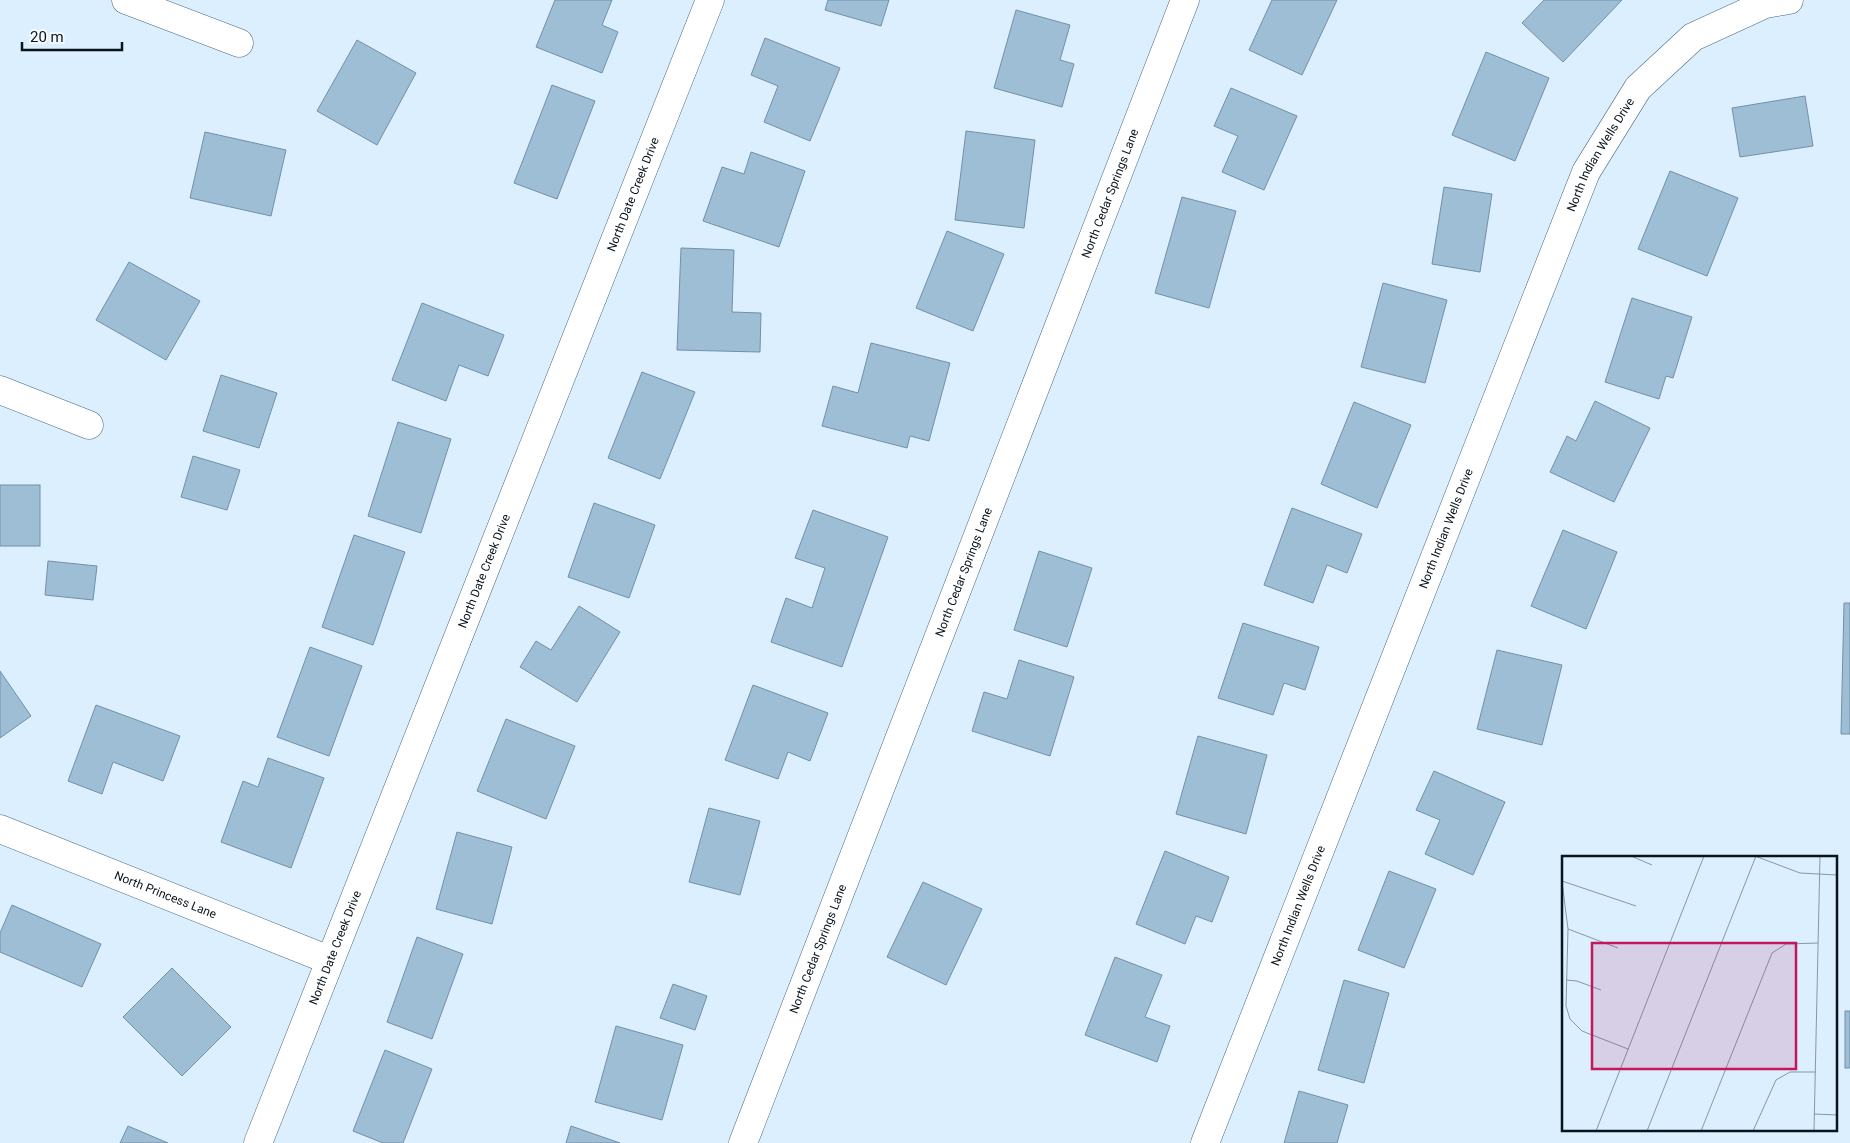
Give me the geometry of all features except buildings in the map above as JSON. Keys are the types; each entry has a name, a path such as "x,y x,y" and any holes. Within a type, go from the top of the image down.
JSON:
{"street":[{"path":"126,0 239,43"},
{"name":"North Date Creek Drive","path":"258,1143 710,0"},
{"name":"North Cedar Springs Lane","path":"743,1143 1185,0"},
{"name":"North Indian Wells Drive","path":"1205,1143 1586,172 1638,88 1693,37 1765,4 1789,0"},
{"path":"0,390 89,425"},
{"name":"North Princess Lane","path":"0,829 329,960"}]}
